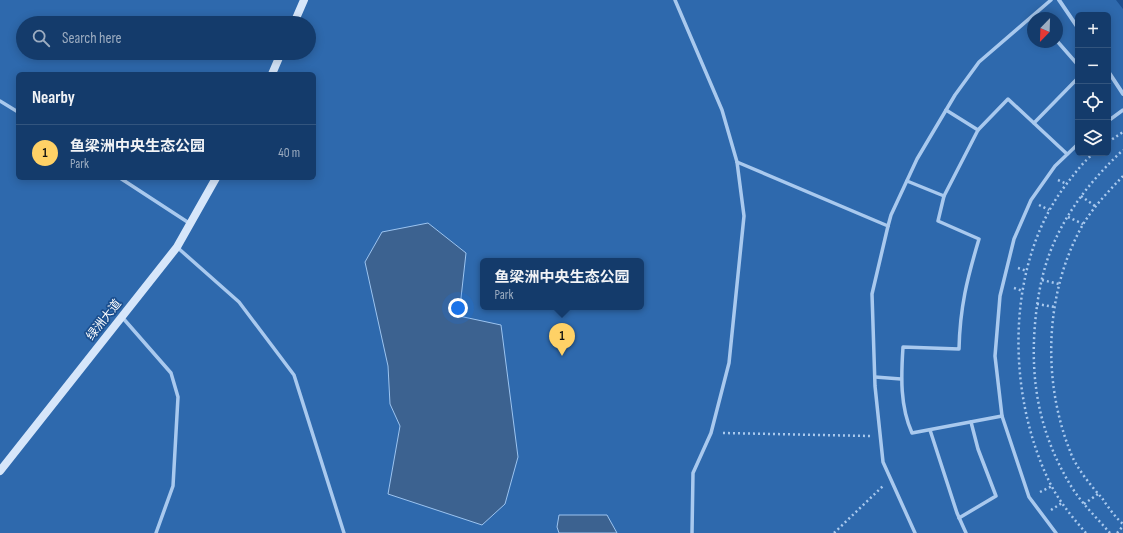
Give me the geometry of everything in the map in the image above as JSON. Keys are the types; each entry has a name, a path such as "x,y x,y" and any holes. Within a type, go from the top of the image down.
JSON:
{"main road":[{"path":"297,16 304,0"},
{"path":"273,72 278,60"},
{"name":"绿洲大道","path":"0,471 177,247 215,180"}],"street":[{"path":"675,0 722,110 737,162 744,216 729,363 712,433 693,474 692,533"},
{"path":"1040,12 1051,0"},
{"path":"1059,0 1075,24"},
{"path":"915,533 883,462 875,377 872,294 891,216 917,159 946,110 979,62 1027,23"},
{"path":"1063,48 1075,62"},
{"path":"1111,76 1123,94"},
{"path":"1034,123 1075,81"},
{"path":"1002,416 912,433 906,419 901,379 903,347 959,349 960,316 966,283 979,239 938,220 944,196 978,130 1008,99 1068,154"},
{"path":"0,101 16,111"},
{"path":"946,110 978,130"},
{"path":"1109,120 1123,110"},
{"path":"1056,533 1029,497 1002,416 995,356 1000,296 1014,238 1029,204 1055,166 1075,147"},
{"path":"737,162 888,226"},
{"path":"123,180 190,223"},
{"path":"907,181 944,196"},
{"path":"177,247 240,302 294,375 344,533"},
{"path":"122,317 170,373 178,397 173,486 156,533"},
{"path":"875,377 901,379"},
{"path":"959,518 996,496 978,450 971,422"},
{"path":"930,430 959,518 966,533"}],"path":[{"path":"1111,140 1123,132"},
{"path":"1110,533 1071,487 1055,455 1045,431 1039,406 1034,381 1033,350 1037,304 1049,255 1068,217 1081,196 1096,176 1123,150"},
{"path":"1085,533 1067,511 1049,482 1035,445 1020,377 1018,349 1022,296 1032,251 1043,222 1057,196 1088,156"},
{"path":"1117,533 1123,525 1098,494 1070,452 1059,414 1052,379 1051,352 1055,307 1063,269 1083,224 1095,206 1123,176"},
{"path":"1081,196 1095,206"},
{"path":"1068,217 1083,224"},
{"path":"1042,280 1059,284"},
{"path":"1037,304 1055,307"},
{"path":"712,433 880,436"},
{"path":"834,533 891,479"},
{"path":"1084,504 1098,494"}],"shaded area":[{"path":"0,0 1116,0 1123,9 1123,533 0,533"},
{"path":"428,223 466,253 459,316 501,325 518,457 505,504 482,525 388,494 400,426 390,404 388,366 365,262 382,232"},
{"path":"559,515 607,515 617,533 559,533 557,527"}],"place":[{"name":"鱼梁洲中央生态公园","path":"562,356"}]}
